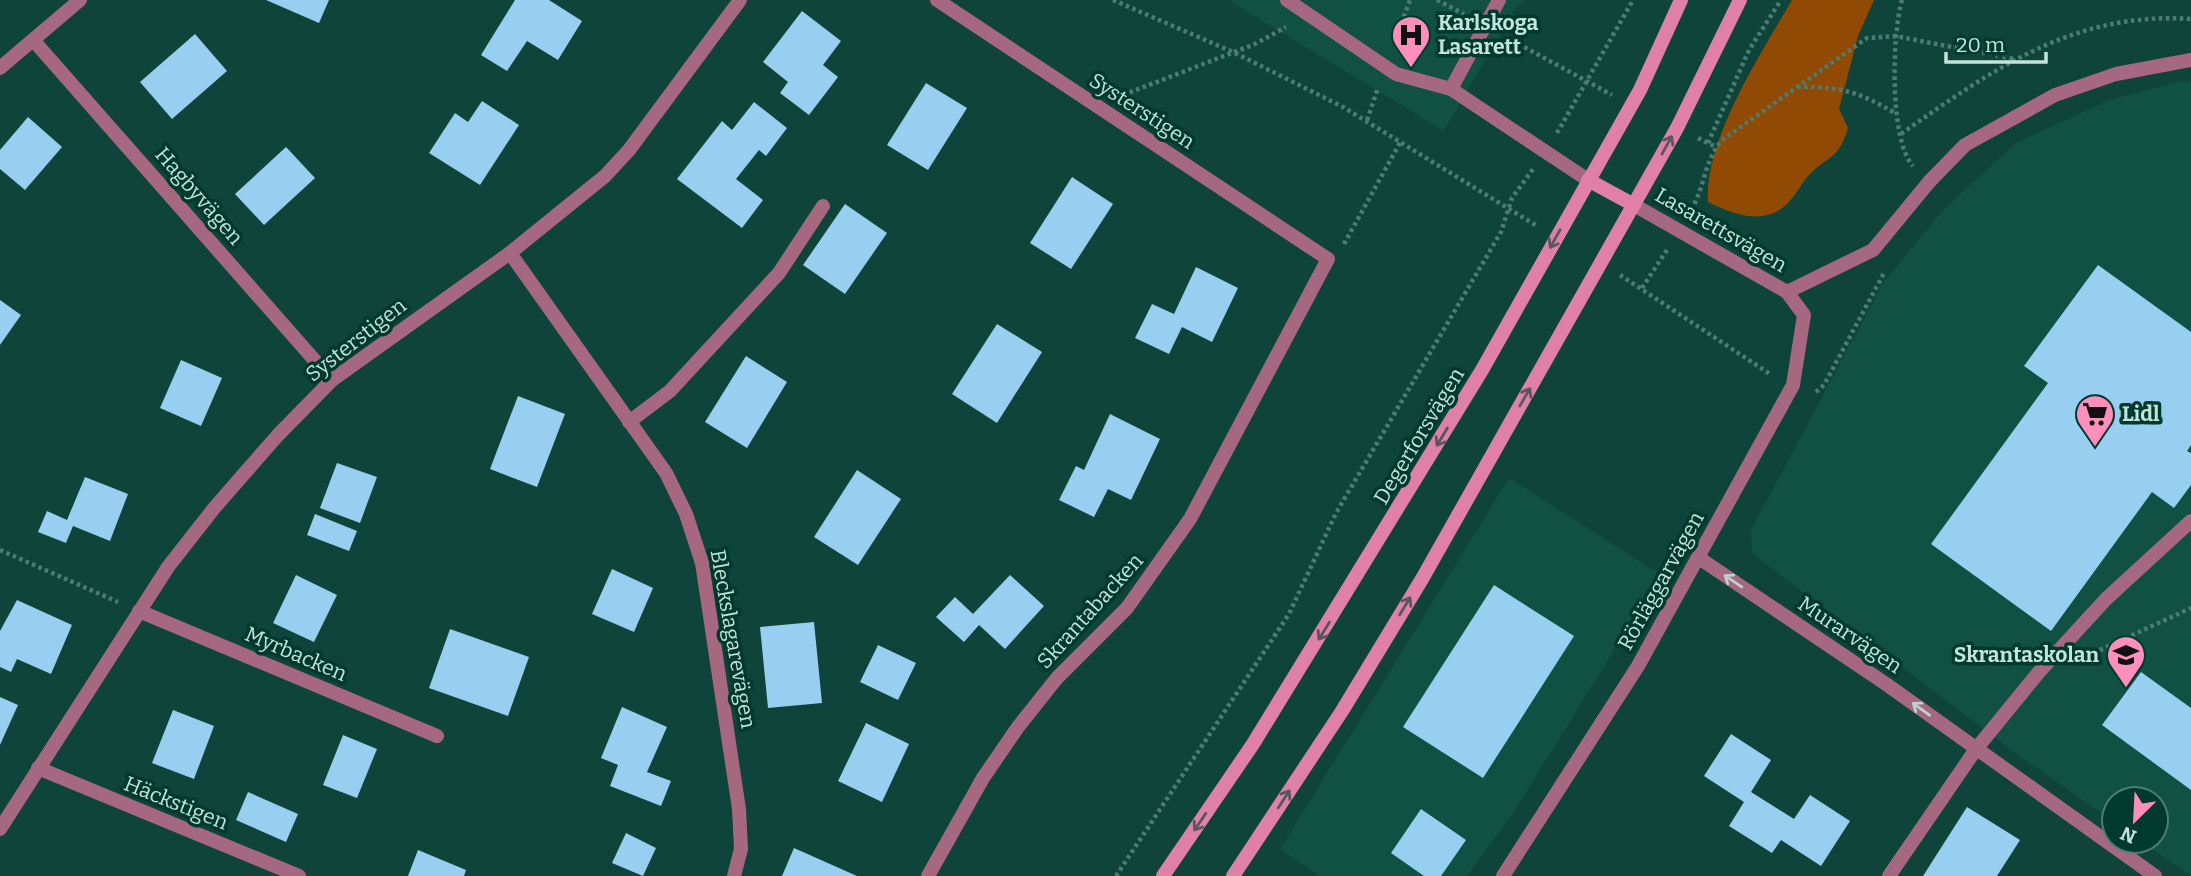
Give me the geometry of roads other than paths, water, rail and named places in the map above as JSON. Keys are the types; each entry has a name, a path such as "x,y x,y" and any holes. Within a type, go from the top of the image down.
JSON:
{"main road":[{"name":"Degerforsvägen","path":"1163,876 1253,744 1358,577 1482,370 1640,90 1681,0"},
{"path":"1233,876 1342,711 1422,579 1677,128 1740,0"},
{"path":"1588,180 1634,205"}],"street":[{"path":"0,68 80,0"},
{"name":"Systerstigen","path":"0,829 139,611 215,507 332,380 510,253 605,176 629,150 740,0"},
{"name":"Systerstigen","path":"936,0 1327,258"},
{"path":"1287,0 1396,74 1451,89 1588,180"},
{"path":"1451,89 1483,24 1499,0"},
{"name":"Hagbyvägen","path":"34,41 332,380"},
{"path":"1787,292 1873,250 1929,182 1965,145 2055,94 2116,74 2190,57"},
{"name":"Lasarettsvägen","path":"1634,205 1787,292"},
{"path":"629,422 670,391 779,272 823,206"},
{"name":"Bleckslagarevägen","path":"510,253 666,473 686,514 702,563 739,809 741,849 734,876"},
{"name":"Skrantabacken","path":"928,876 983,778 1018,727 1058,678 1127,608 1190,519 1327,258"},
{"name":"Rörläggarvägen","path":"1503,876 1630,677 1699,558 1793,385 1804,315 1787,292"},
{"path":"1889,876 1976,749 2040,671 2106,599 2191,521"},
{"name":"Murarvägen","path":"1699,558 1886,684 2155,876"},
{"name":"Myrbacken","path":"139,611 438,736"},
{"name":"Häckstigen","path":"38,768 299,876"}],"place":[{"name":"Karlskoga Lasarett","path":"1411,69"},
{"name":"Lidl","path":"2095,448"},
{"name":"Skrantaskolan","path":"2126,689"}]}
